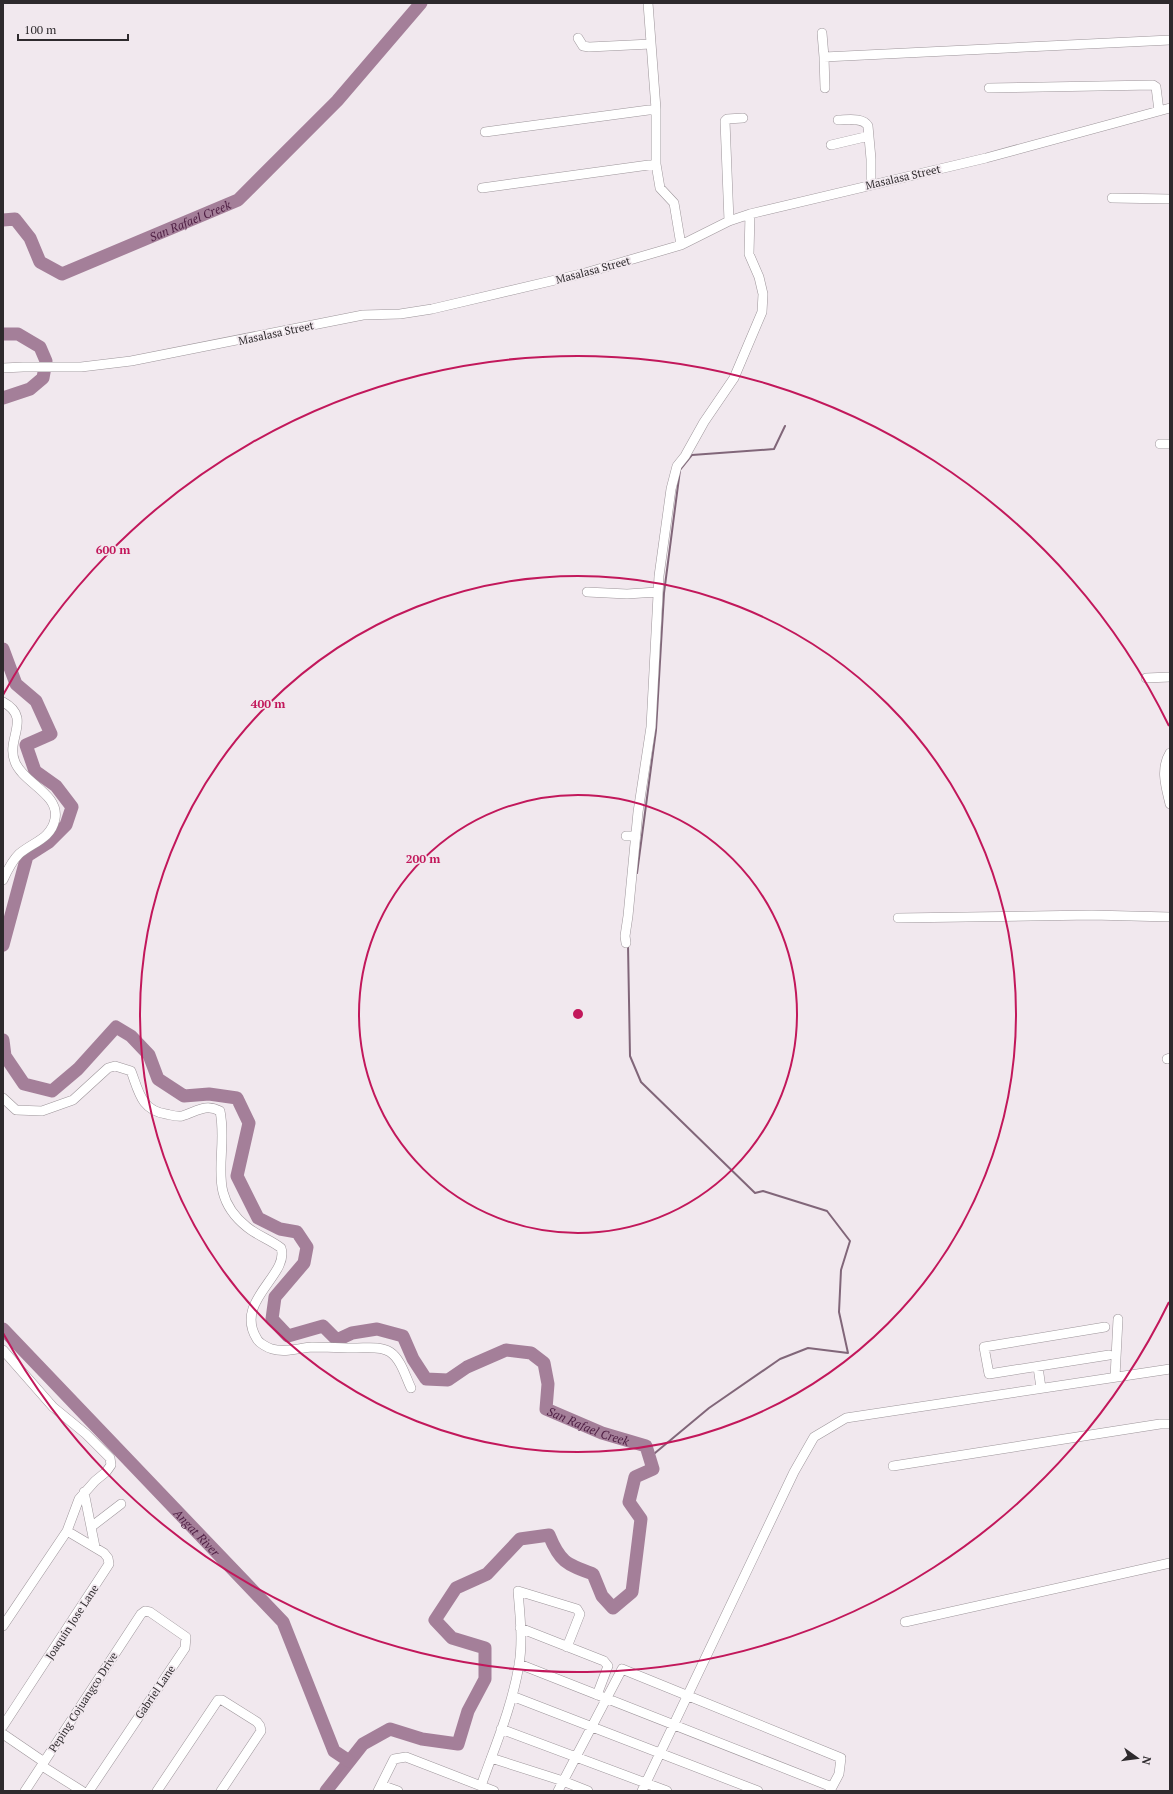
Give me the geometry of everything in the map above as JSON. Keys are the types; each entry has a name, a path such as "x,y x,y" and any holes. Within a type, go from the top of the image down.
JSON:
{"street":[{"path":"648,3 656,109 656,164 660,188 674,203 681,245"},
{"path":"822,33 825,88"},
{"path":"578,38 583,46 589,47 651,44"},
{"path":"824,57 1170,40"},
{"path":"989,88 1153,85 1156,87 1159,111"},
{"name":"Masalasa Street","path":"4,369 81,367 131,361 364,316 400,314 432,309 585,273 681,245 729,221 750,214 986,158 1170,108"},
{"path":"485,132 656,109"},
{"path":"729,221 725,121 727,119 743,118"},
{"path":"838,120 860,120 866,123 869,136 871,185"},
{"path":"831,145 869,136"},
{"path":"482,188 656,164"},
{"path":"1112,198 1170,199"},
{"path":"626,943 625,936 636,836 651,727 657,592 671,489 677,466 685,456 704,422 734,378 762,312 764,294 749,254 750,214"},
{"path":"1160,444 1170,444"},
{"path":"587,592 627,594 657,592"},
{"path":"1146,678 1170,677"},
{"path":"3,702 10,706 18,718 18,726 13,746 14,760 20,772 32,785 44,792 52,801 55,811 55,820 47,836 20,854 3,880"},
{"path":"1170,753 1166,761 1164,773 1170,804"},
{"path":"626,836 636,836"},
{"path":"898,918 1092,915 1170,917"},
{"path":"3,1098 16,1110 42,1111 73,1100 108,1068 115,1066 131,1071 142,1100 150,1109 162,1114 180,1117 203,1107 214,1108 220,1111 220,1171 223,1194 229,1210 248,1228 281,1248 283,1254 281,1263 254,1305 251,1318 253,1329 258,1340 272,1349 282,1350 311,1347 377,1348 390,1352 398,1360 412,1388"},
{"path":"1115,1377 1118,1319"},
{"path":"1105,1326 984,1347 990,1374 1109,1355"},
{"path":"3,1350 53,1407 86,1434 110,1458 111,1465 106,1472 84,1492 72,1513 66,1530 3,1626"},
{"path":"1038,1367 1041,1388"},
{"path":"644,1787 794,1472 814,1436 846,1418 1170,1369"},
{"path":"893,1466 1074,1437 1160,1424 1170,1424"},
{"path":"84,1492 95,1547"},
{"path":"91,1527 121,1504"},
{"name":"Joaquin Jose Lane","path":"3,1726 106,1570 108,1564 108,1558 95,1547 66,1530"},
{"path":"905,1622 1170,1563"},
{"path":"481,1786 512,1696 519,1664 520,1628 518,1591 577,1609 580,1614 567,1647"},
{"name":"Gabriel Lane","path":"88,1791 185,1648 187,1642 186,1637 150,1612 145,1611 141,1614"},
{"name":"Peping Cojuangco Drive","path":"25,1791 141,1614"},
{"path":"520,1628 604,1661 608,1666 597,1694"},
{"path":"519,1664 597,1694 608,1699 831,1789 839,1774 841,1758 622,1669 608,1699 558,1791"},
{"path":"512,1696 758,1791"},
{"path":"157,1791 215,1703 218,1700 222,1700 257,1722 260,1726 260,1731 221,1791"},
{"path":"501,1729 576,1757 644,1787 668,1791"},
{"path":"3,1734 82,1791"},
{"path":"398,1791 379,1788 394,1759 406,1757 494,1791"},
{"path":"491,1758 563,1781 588,1791"}],"waterway":[{"name":"San Rafael Creek","path":"3,220 15,219 30,238 40,262 62,274 238,200 337,101 421,3"},
{"name":"San Rafael Creek","path":"3,334 18,334 40,347 46,361 43,378 30,389 3,398"},
{"path":"637,873 656,730 664,593 680,470 692,455 774,449 785,426"},
{"name":"San Rafael Creek","path":"3,649 16,684 36,701 51,734 26,745 35,771 56,786 72,807 66,825 49,842 27,856 3,945"},
{"path":"628,945 630,1056 641,1082 755,1193 763,1191 827,1211 850,1241 841,1270 839,1312 848,1353 808,1348 780,1359 709,1408 649,1458"},
{"name":"San Rafael Creek","path":"3,1040 5,1056 24,1084 52,1091 78,1069 116,1027 131,1036 149,1055 158,1079 184,1096 209,1094 237,1098 249,1123 237,1176 258,1218 280,1229 297,1232 307,1247 304,1263 275,1297 272,1319 288,1336 323,1326 337,1340 352,1333 377,1329 403,1336 413,1359 426,1379 448,1380 467,1367 506,1350 531,1353 544,1363 548,1384 546,1409 602,1433 646,1446 653,1469 635,1477 629,1502 641,1519 632,1592 613,1608 602,1596 593,1574 565,1561 557,1551 549,1535 520,1539 487,1574 456,1588 435,1620 452,1638 485,1648 485,1679 468,1711 458,1744 422,1739 390,1729 363,1744 326,1791"},
{"name":"Angat River","path":"3,1329 283,1622 334,1751 349,1761"}]}
